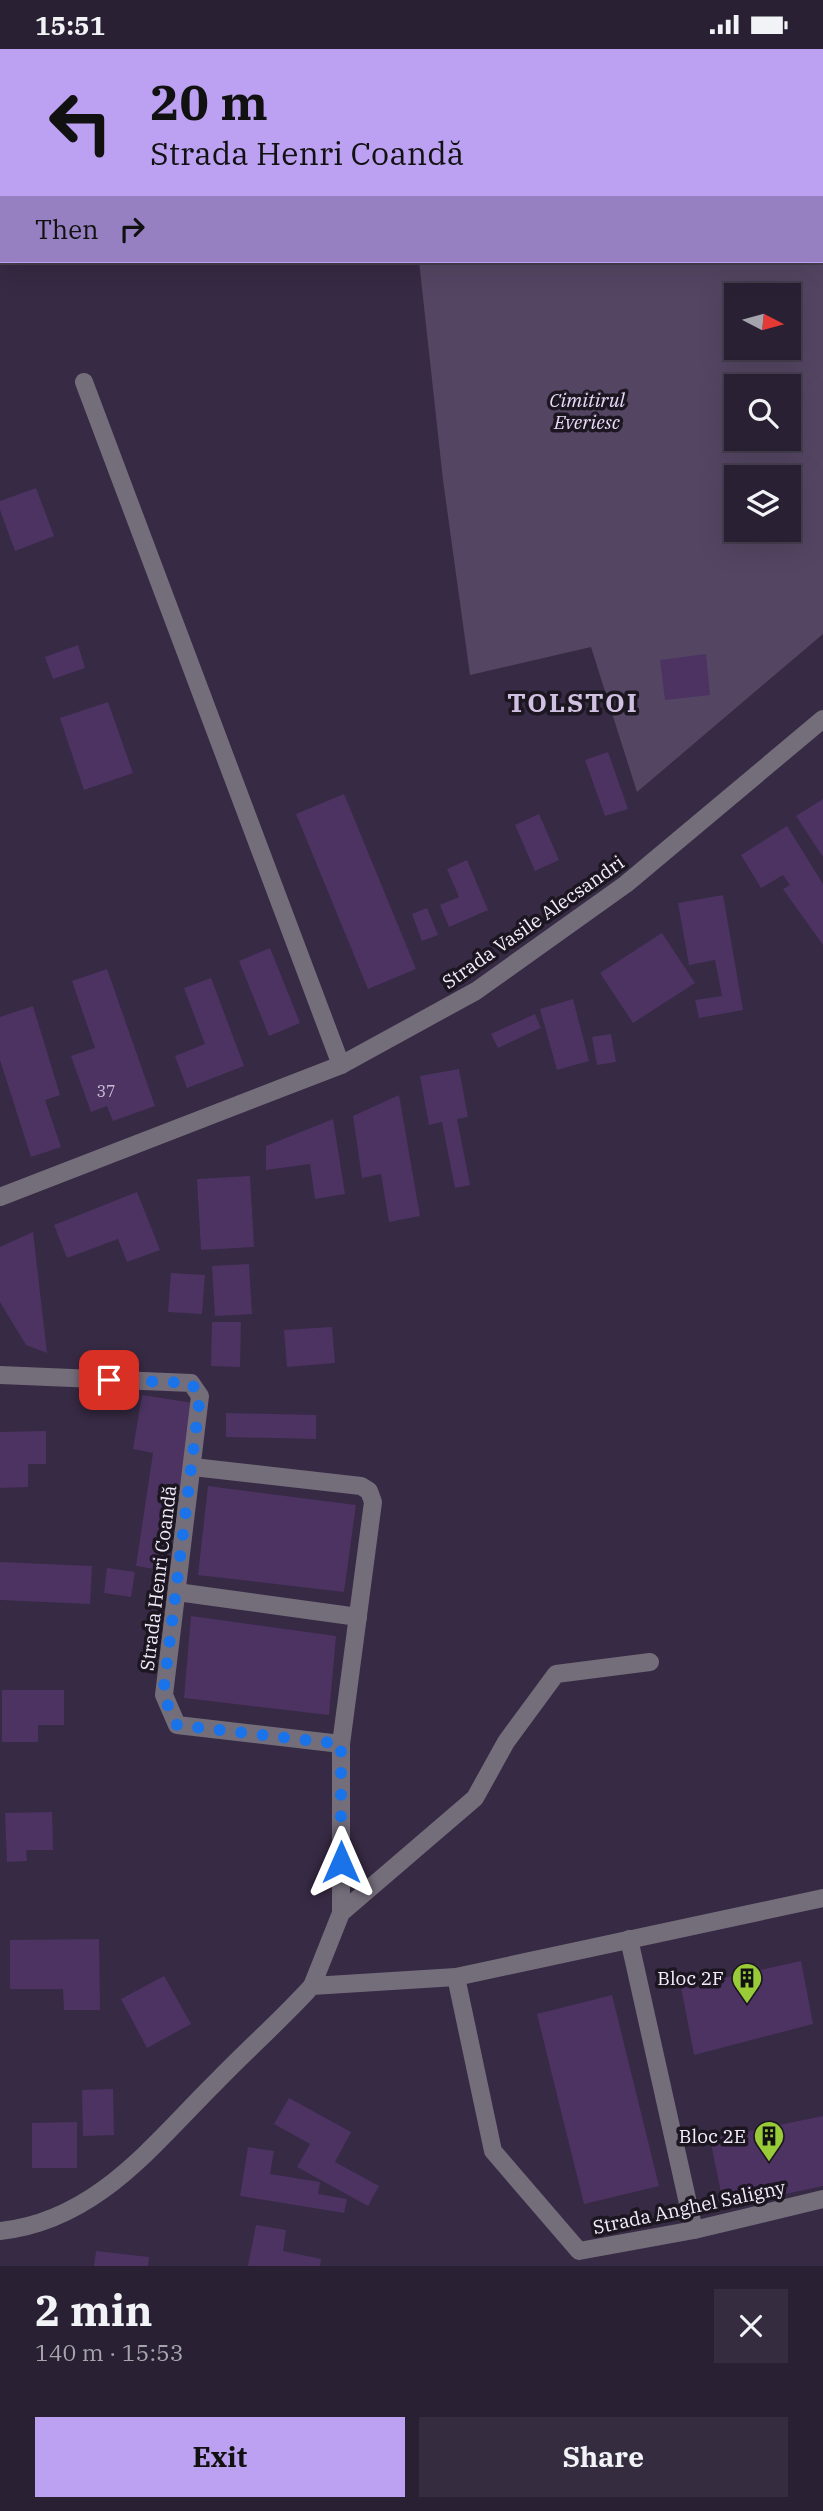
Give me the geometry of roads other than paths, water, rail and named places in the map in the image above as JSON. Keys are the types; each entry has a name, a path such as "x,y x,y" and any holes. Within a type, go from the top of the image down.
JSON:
{"street":[{"path":"84,382 341,1065"},
{"name":"Strada Vasile Alecsandri","path":"0,1197 341,1065 477,991 626,884 823,719"},
{"name":"Strada Henri Coandă","path":"0,1375 191,1383 200,1396 194,1467 163,1695 177,1725 341,1744"},
{"path":"0,2231 58,2214 89,2200 125,2175 312,1986 341,1913 341,1744 373,1501 369,1491 361,1486 194,1467"},
{"path":"177,1592 358,1617"},
{"path":"341,1913 475,1798 506,1742 556,1674 650,1662"},
{"path":"312,1986 456,1977 823,1898"},
{"path":"629,1940 694,2230"},
{"name":"Strada Anghel Saligny","path":"456,1977 493,2151 579,2251 694,2230 823,2199"},
{"path":"579,2251 591,2266"}],"place":[{"name":"Bloc 2F","path":"747,2005"},
{"name":"Bloc 2E","path":"769,2163"}],"district":[{"name":"TOLSTOI","path":"573,702"}],"park label":[{"name":"Cimitirul Everiesc","path":"587,411"}]}
